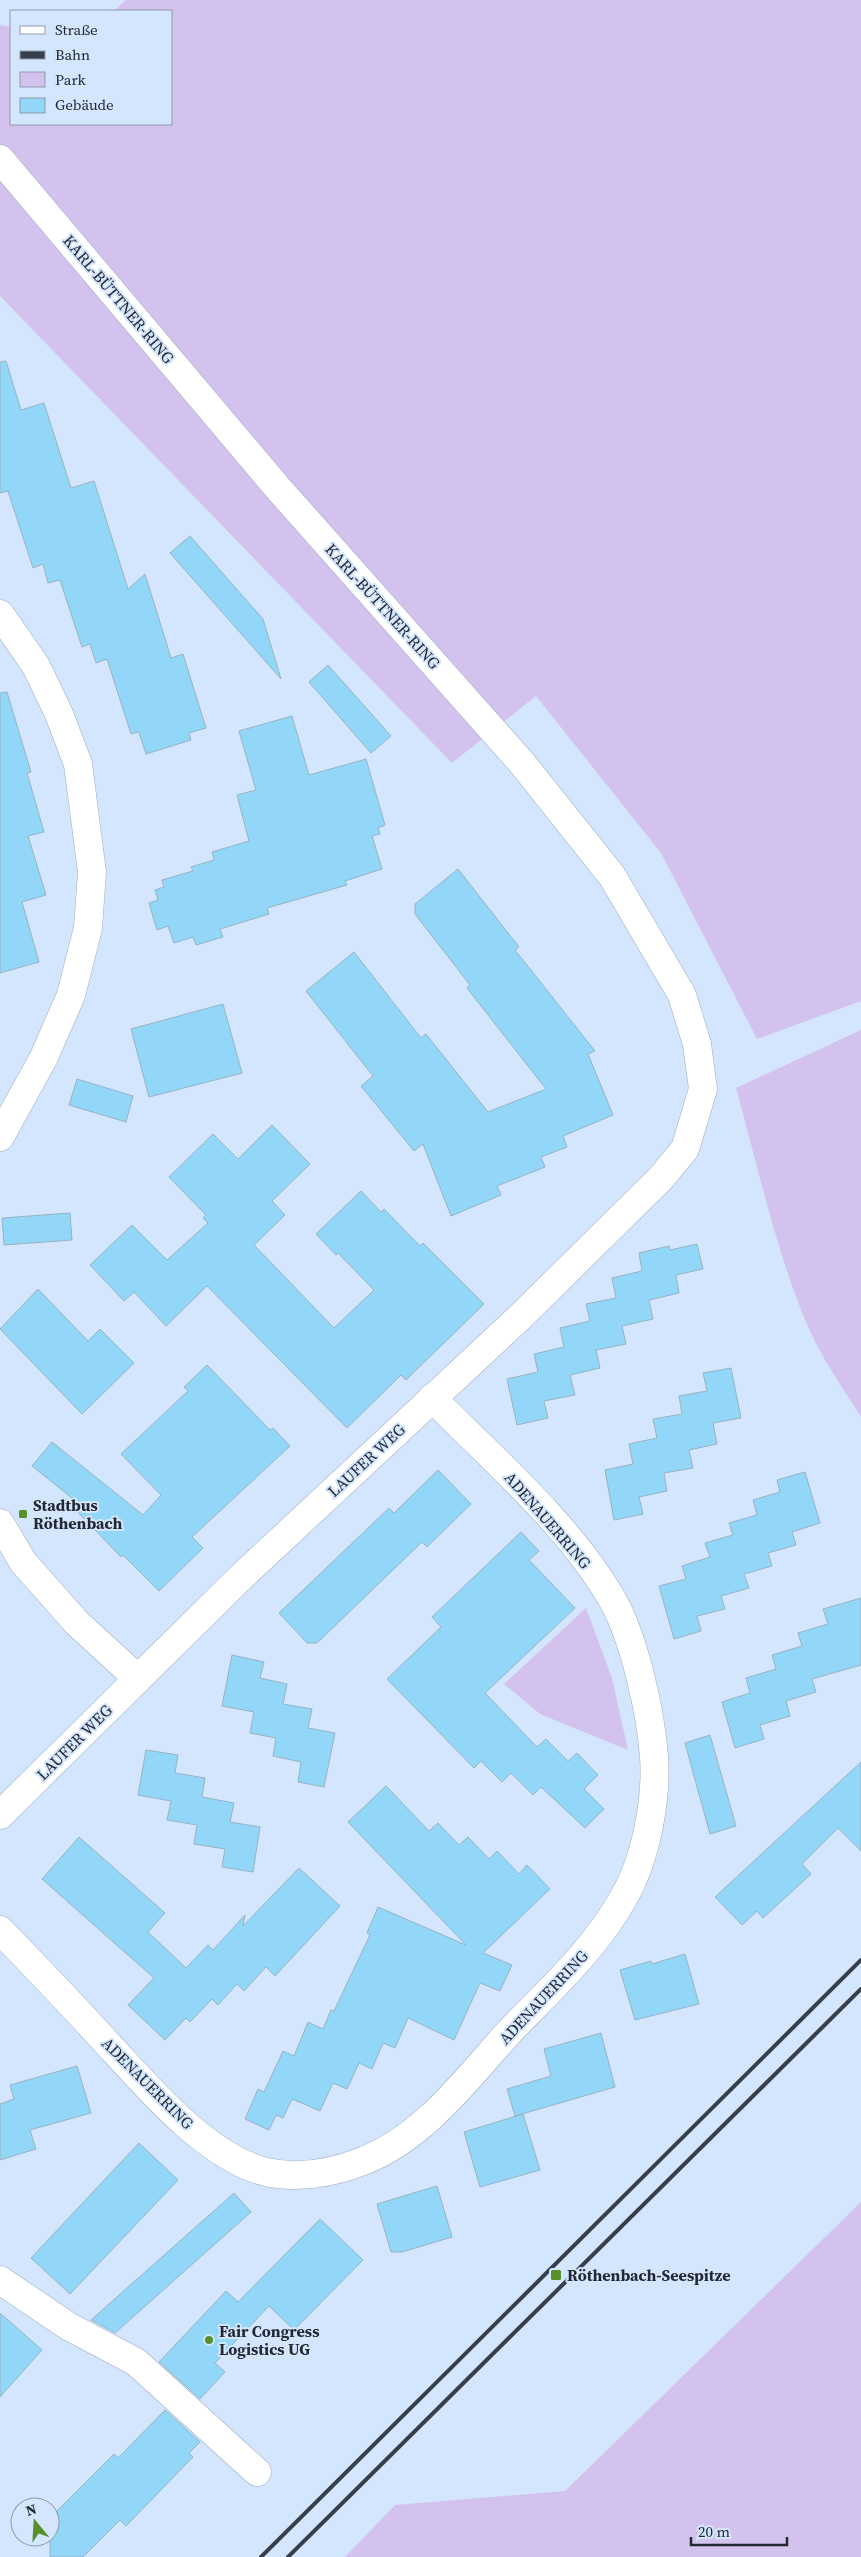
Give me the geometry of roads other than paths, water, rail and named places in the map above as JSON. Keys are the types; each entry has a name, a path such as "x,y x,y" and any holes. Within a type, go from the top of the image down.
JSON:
{"street":[{"name":"KARL-BÜTTNER-RING","path":"0,159 277,487 522,763 612,876 682,995 697,1044 703,1089"},
{"path":"0,614 36,666 59,714 78,764 92,872 88,928 72,995 44,1057 0,1137"},
{"name":"LAUFER WEG","path":"0,1815 240,1578 520,1317 660,1179 686,1149 703,1089"},
{"name":"ADENAUERRING","path":"0,1930 179,2118 234,2160 265,2172 299,2176 365,2161 422,2126 593,1944 626,1893 647,1832 653,1798 653,1749 644,1693 630,1645 613,1600 572,1544 539,1505 432,1398"},
{"path":"0,1523 29,1568 76,1622 138,1679"},
{"path":"0,2280 68,2326 136,2362 257,2472"}],"railway":[{"path":"261,2557 861,1960"},
{"path":"288,2557 861,1989"}],"place":[{"name":"Stadtbus Röthenbach","path":"23,1514"},
{"name":"Röthenbach-Seespitze","path":"556,2275"},
{"name":"Fair Congress Logistics UG","path":"209,2340"}]}
